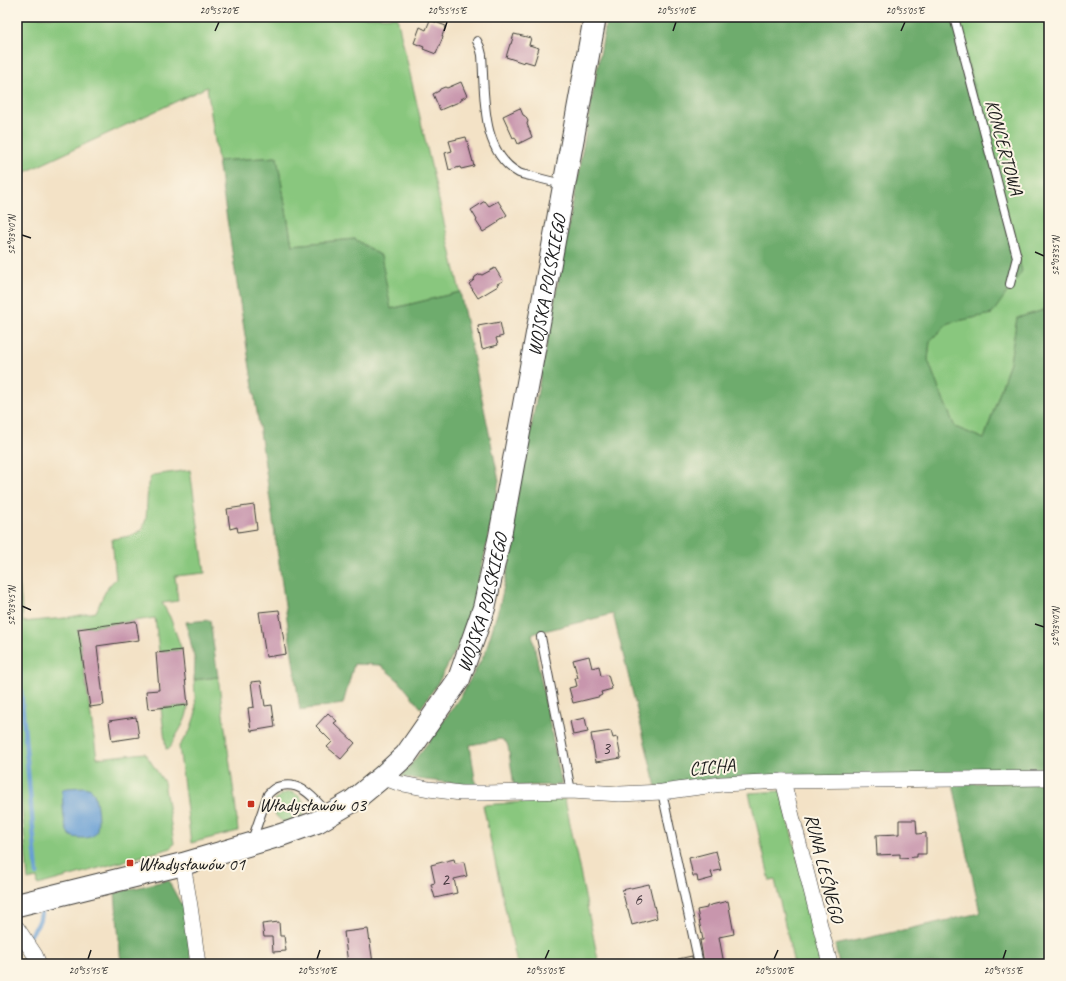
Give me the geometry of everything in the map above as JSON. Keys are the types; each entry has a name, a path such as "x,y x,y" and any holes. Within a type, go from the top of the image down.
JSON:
{"street":[{"name":"WOJSKA POLSKIEGO","path":"17,905 183,864 318,822 353,801 382,778 406,755 459,679 484,608 502,528 595,17"},
{"name":"CICHA","path":"382,778 398,783 429,789 461,793 571,791 620,794 662,792 722,784 782,781 1049,778"},
{"name":"RUNA LEŚNEGO","path":"782,781 830,964"},
{"path":"183,864 198,964"},
{"path":"17,928 35,955 39,964"}],"lane":[{"name":"KONCERTOWA","path":"954,17 1017,257 1010,284"},
{"path":"477,41 482,55 486,116 493,143 500,156 507,164 520,174 565,184"},
{"path":"541,637 571,791"},
{"path":"251,844 268,794 271,790 278,787 287,785 299,787 330,815"},
{"path":"662,792 699,964"}],"green space":[{"path":"17,17 397,17 460,292 390,309 381,256 355,239 292,245 277,157 218,161 207,87 17,176"},
{"path":"607,17 956,17 1022,271 992,314 948,323 930,341 928,360 955,427 984,439 1010,362 1017,318 1044,310 1049,311 1049,774 656,787 613,614 532,634 562,785 514,786 508,746 506,742 501,739 470,745 476,786 401,777 434,735 462,694 485,653 500,604 513,545 510,530 528,444"},
{"path":"956,17 1049,17 1049,311 1044,310 1017,318 1010,362 984,439 955,427 928,360 930,341 948,323 992,314"},
{"path":"277,157 292,245 355,239 381,256 391,309 460,292 499,481 474,602 462,637 438,683 421,708 399,681 380,665 354,664 343,704 300,710 264,458 218,161"},
{"path":"190,470 205,573 175,576 178,601 162,603 170,617 182,650 159,652 155,618 78,629 97,758 145,753 164,782 174,843 171,848 38,885 37,878 28,880 17,752 17,558 23,622 65,618 96,612 107,590 116,579 112,539 130,536 142,530 146,519 148,484 151,477 153,475"},
{"path":"210,620 218,677 194,680 195,661 186,622"},
{"path":"218,677 238,831 191,843 179,746 190,731 196,712 194,680"},
{"path":"188,705 184,722 170,748 166,749 161,708"},
{"path":"954,783 1049,783 1049,964 839,964 835,945 980,913"},
{"path":"781,791 824,964 794,964 775,880 770,881 749,793"},
{"path":"291,792 303,801 304,812 303,816 286,823 276,815 274,805 275,801 279,797"},
{"path":"565,799 599,964 517,964 483,805"},
{"path":"168,880 181,904 184,904 192,964 121,964 115,893"}],"water":[{"path":"84,787 91,789 94,793 98,823 95,834 87,838 78,838 70,835 67,831 64,820 62,792 63,789 67,788"}],"building":[{"path":"430,20 446,26 436,54 423,49 424,47 414,43 420,27 426,30"},
{"path":"514,34 531,38 529,45 539,48 534,64 524,61 524,63 506,57"},
{"path":"461,82 467,96 461,99 461,101 440,110 433,94 440,89 445,87 447,88"},
{"path":"520,108 528,121 527,124 532,137 518,144 515,137 513,138 503,116"},
{"path":"466,137 474,166 461,169 460,167 449,170 445,153 452,151 449,141"},
{"path":"485,201 489,206 498,201 507,215 483,232 471,210"},
{"path":"495,268 503,281 497,284 498,286 478,298 469,284 475,277"},
{"path":"500,322 503,336 496,338 498,345 482,349 478,326"},
{"path":"254,505 257,529 238,532 237,527 230,529 227,509"},
{"path":"279,610 286,654 266,657 259,612"},
{"path":"136,621 139,640 97,646 104,705 90,707 78,629"},
{"path":"182,650 188,705 148,709 146,691 159,690 156,653"},
{"path":"589,656 592,668 599,666 601,676 608,675 612,689 601,692 602,695 598,697 573,703 569,688 577,686 575,678 578,678 573,660"},
{"path":"261,681 265,706 272,705 275,727 251,731 248,708 254,707 251,682"},
{"path":"328,713 337,721 334,723 355,743 341,759 327,747 332,742 316,726"},
{"path":"136,717 139,737 112,741 109,721"},
{"path":"585,718 588,732 573,735 570,721"},
{"path":"611,731 613,738 617,737 621,758 596,762 591,734"},
{"path":"899,820 916,820 917,834 926,833 926,854 917,854 917,857 900,858 900,854 877,855 876,835 899,834"},
{"path":"716,851 721,870 711,872 713,878 698,882 697,876 693,876 689,858"},
{"path":"454,859 455,863 464,862 467,876 454,879 457,893 435,898 431,884 435,883 431,865"},
{"path":"649,884 657,918 632,925 622,890"},
{"path":"728,901 734,934 719,937 724,964 704,964 700,940 703,940 697,910"},
{"path":"279,922 280,936 284,936 286,951 273,952 272,937 264,937 262,924"},
{"path":"368,929 373,963 348,964 344,932"},
{"path":"692,956 693,964 678,964 678,959"}],"waterway":[{"path":"17,645 37,874"},
{"path":"30,935 40,920 41,913"}],"place":[{"name":"Władysławów 03","path":"251,804"},
{"name":"Władysławów 01","path":"130,863"}]}
